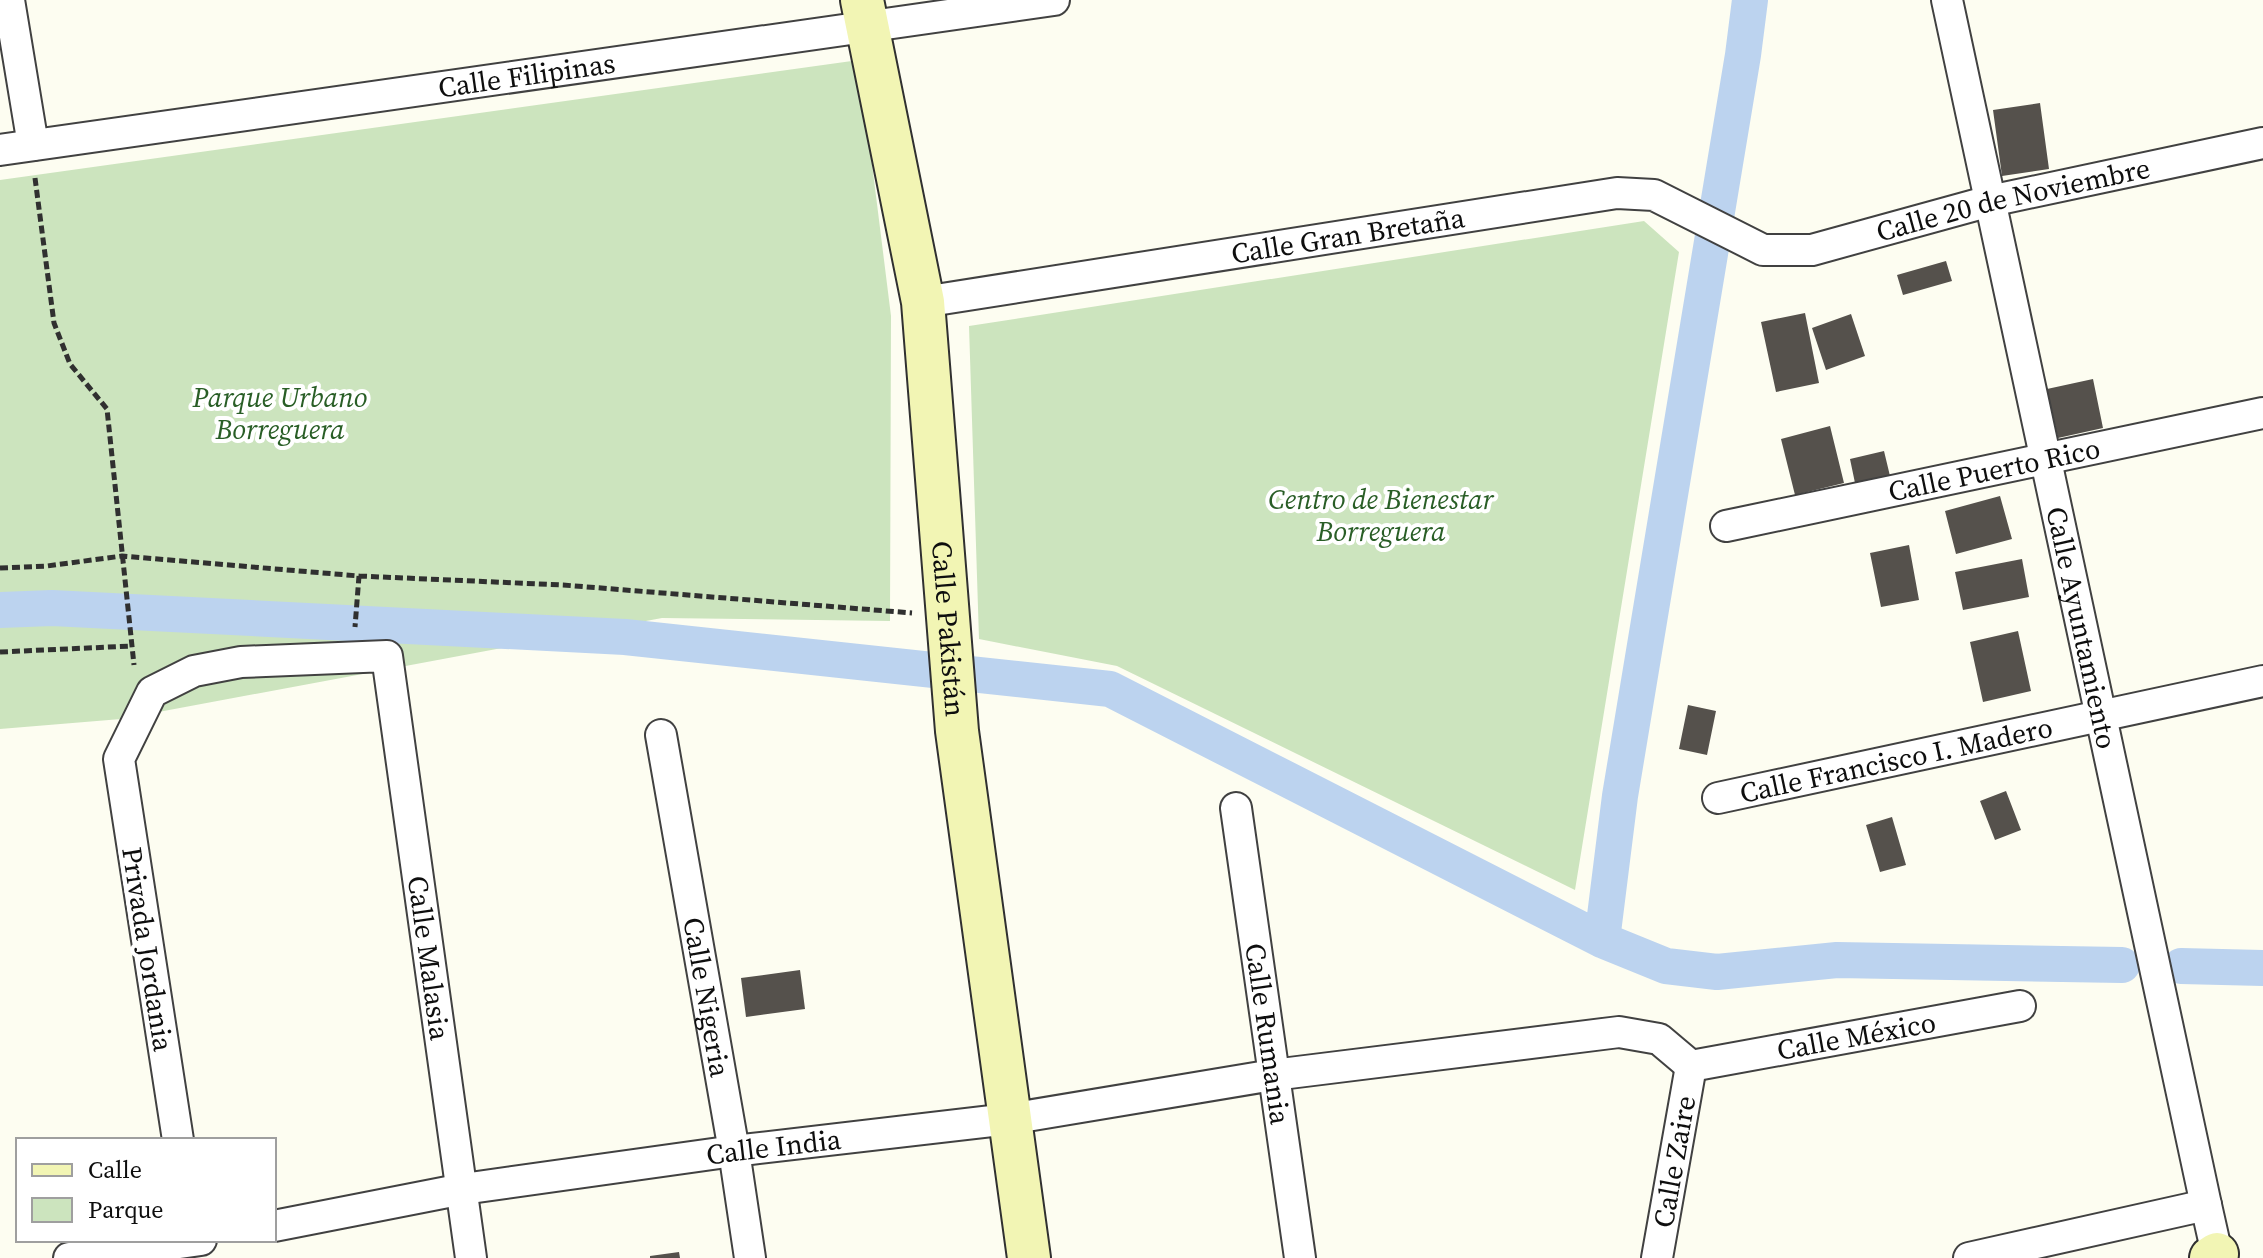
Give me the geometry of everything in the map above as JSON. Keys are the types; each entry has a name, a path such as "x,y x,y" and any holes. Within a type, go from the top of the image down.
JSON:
{"street":[{"path":"9,0 33,145"},
{"name":"Calle Filipinas","path":"0,150 865,14 1054,0"},
{"name":"Calle Ayuntamiento","path":"1947,0 2216,1257"},
{"name":"Calle Pakistán","path":"865,14 923,302 957,731 1029,1258"},
{"name":"Calle 20 de Noviembre","path":"1763,250 1812,250 1990,201 2263,143"},
{"name":"Calle Gran Bretaña","path":"923,302 1617,193 1654,195 1763,250"},
{"name":"Calle Puerto Rico","path":"1726,526 2263,413"},
{"name":"Calle Malasia","path":"353,657 387,656 471,1258"},
{"path":"152,692 194,671 241,662 353,657"},
{"name":"Calle Francisco I. Madero","path":"1718,798 2263,681"},
{"name":"Privada Jordania","path":"152,692 119,759 178,1138"},
{"name":"Calle Nigeria","path":"661,735 750,1258"},
{"name":"Calle Rumania","path":"1236,808 1300,1258"},
{"name":"Calle México","path":"1691,1066 2020,1006"},
{"name":"Calle India","path":"276,1226 463,1189 734,1151 1009,1119 1273,1075 1619,1032 1659,1039 1691,1066"},
{"name":"Calle Zaire","path":"1657,1258 1691,1066"},
{"path":"1969,1258 2206,1205"},
{"path":"69,1258 196,1245"}],"path":[{"path":"33,145 54,323 70,364 107,409 134,664 152,692"},
{"path":"0,568 47,566 122,556 359,576 563,585 946,615"},
{"path":"353,657 359,576"},
{"path":"0,652 132,646"}],"green space":[{"name":"Parque Urbano Borreguera","path":"859,60 891,316 890,621 662,618 121,719 0,729 0,180"},
{"name":"Centro de Bienestar Borreguera","path":"1644,221 1679,252 1575,890 1117,666 979,639 969,326"}],"building":[{"path":"2040,103 2049,169 2002,176 1993,110"},
{"path":"1946,261 1952,281 1903,295 1897,275"},
{"path":"1805,313 1819,383 1776,392 1761,322"},
{"path":"1851,314 1865,356 1826,370 1812,328"},
{"path":"2093,379 2103,428 2058,438 2047,389"},
{"path":"1830,426 1844,483 1795,495 1781,439"},
{"path":"1884,451 1890,476 1855,483 1850,459"},
{"path":"2000,496 2012,539 1956,554 1945,511"},
{"path":"1909,545 1919,600 1881,607 1870,553"},
{"path":"2022,559 2029,597 1963,610 1955,572"},
{"path":"2018,631 2031,691 1983,702 1970,642"},
{"path":"1688,705 1716,711 1707,755 1679,749"},
{"path":"2006,791 2021,830 1995,840 1980,801"},
{"path":"1892,817 1906,865 1880,872 1866,825"},
{"path":"800,970 805,1009 746,1017 741,978"},
{"path":"679,1252 680,1258 650,1258 650,1256"}],"waterway":[{"path":"1602,940 1620,796 1750,0"},
{"path":"0,610 52,608 625,637 1110,689 1602,940 1666,966 1717,972 1837,960 2122,965"},
{"path":"2181,966 2263,968"}]}
